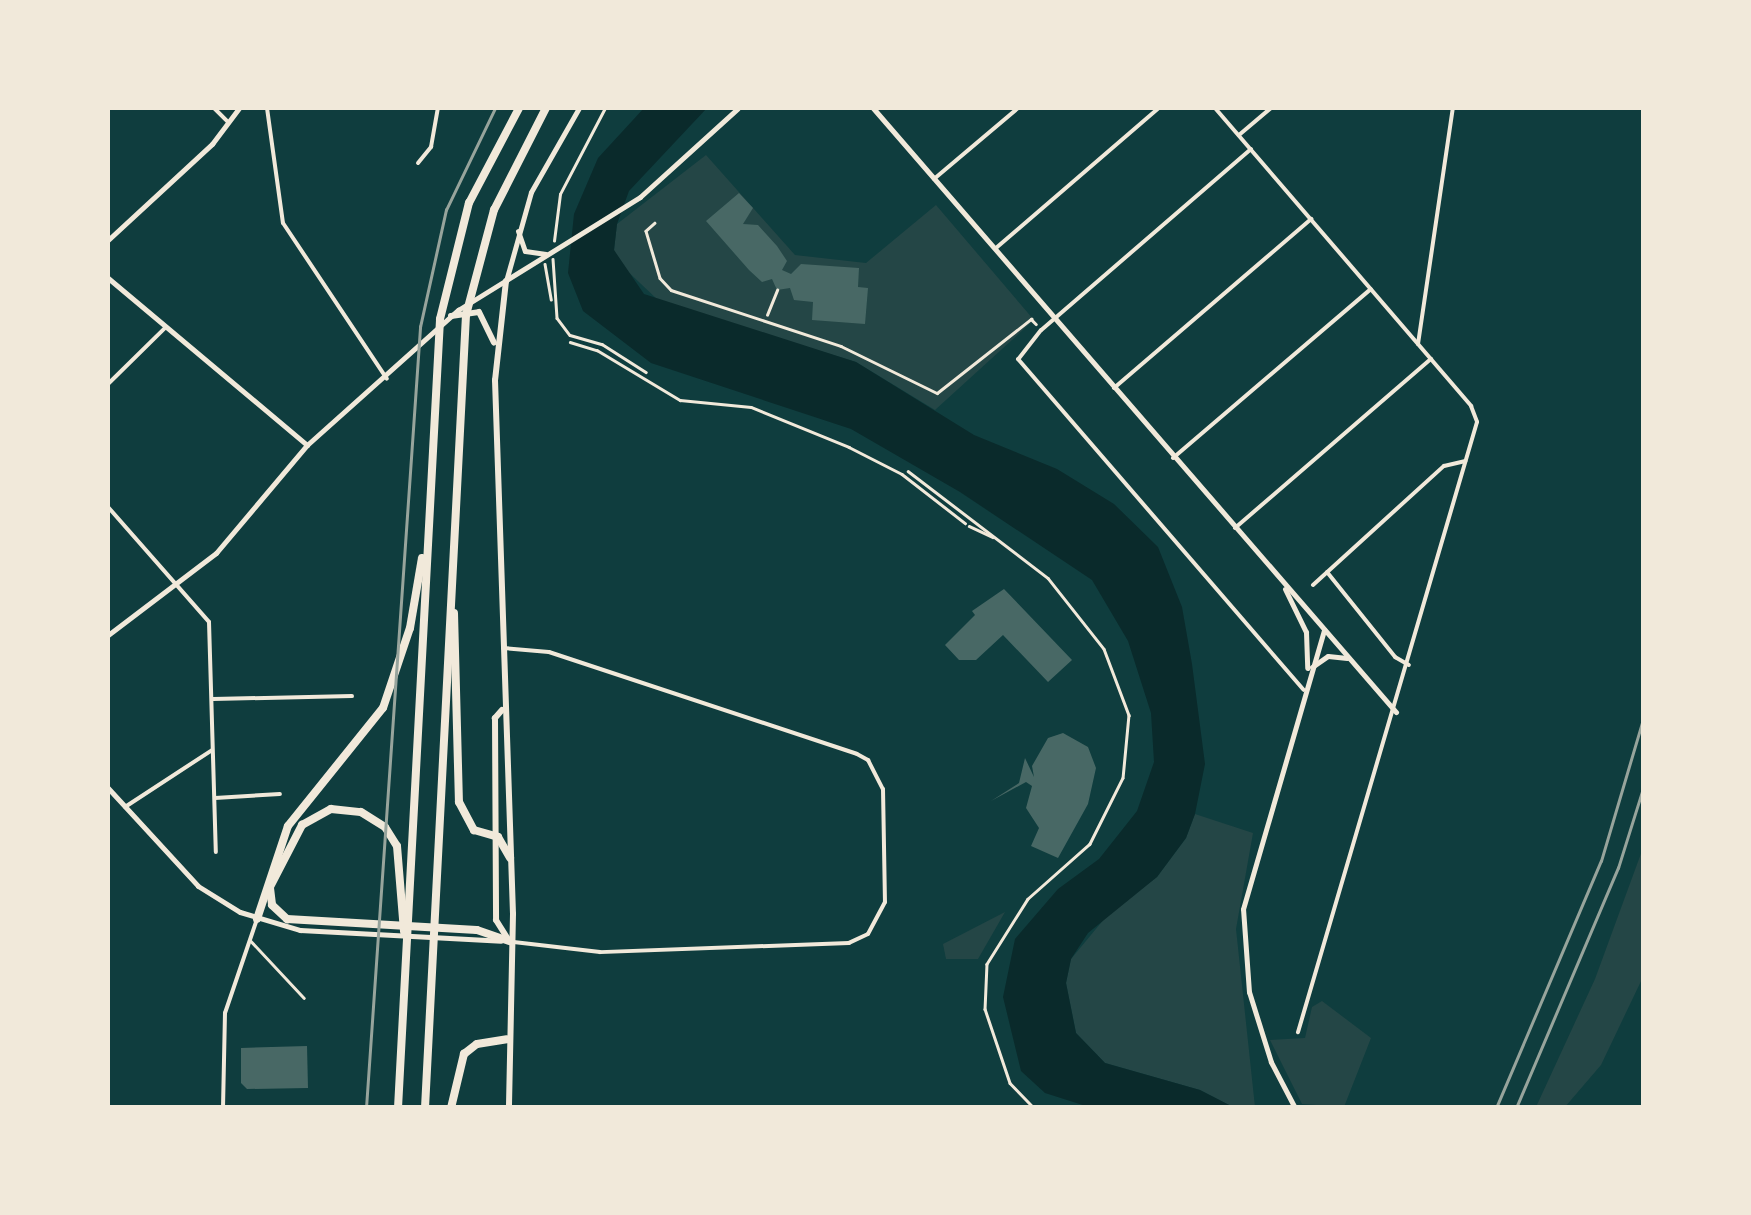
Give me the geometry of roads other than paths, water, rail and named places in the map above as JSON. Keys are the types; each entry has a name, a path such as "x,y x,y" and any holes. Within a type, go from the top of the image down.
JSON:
{"highway":[{"path":"398,1108 435,371 446,288 476,184 519,108"},
{"path":"425,1108 464,346 475,266 505,181 546,108"},
{"path":"256,919 288,826 370,729 391,690 410,628 429,509"},
{"path":"452,546 460,802 474,830 498,837 510,858"},
{"path":"256,919 302,825 331,809 352,810 378,820 398,846 407,912"},
{"path":"270,888 272,906 287,919 477,930 509,942"},
{"path":"450,1108 464,1054 477,1044 507,1039"}],"main road":[{"path":"506,281 496,355 502,710 510,858 509,1108"},
{"path":"452,316 473,310 484,316 496,355"},
{"path":"502,710 495,718 496,920 509,942"}],"street":[{"path":"214,108 228,124"},
{"path":"108,240 228,124 239,108"},
{"path":"267,108 283,223 387,380"},
{"path":"418,163 432,147 438,108"},
{"path":"506,281 518,227 543,163 579,108"},
{"path":"108,635 216,553 307,445 387,380 452,316 640,197 738,108"},
{"path":"874,108 1396,712"},
{"path":"934,180 1018,108"},
{"path":"994,249 1160,108"},
{"path":"1215,108 1432,360 1477,422 1396,712 1298,1032"},
{"path":"1239,136 1272,108"},
{"path":"1418,344 1454,108"},
{"path":"1251,149 1041,330 1018,359 1304,690"},
{"path":"1114,388 1311,219"},
{"path":"518,227 526,251 550,254"},
{"path":"108,278 307,445"},
{"path":"1173,458 1371,289"},
{"path":"108,384 166,328"},
{"path":"1235,528 1432,360"},
{"path":"1313,586 1444,466 1467,462"},
{"path":"108,506 179,583 208,622 216,852"},
{"path":"1327,572 1395,657 1409,665"},
{"path":"1275,574 1307,643 1307,678"},
{"path":"1295,1108 1261,1034 1242,944 1243,909 1324,630"},
{"path":"1307,643 1324,630"},
{"path":"108,788 198,886 256,919 336,934 560,942 600,952 841,946 868,934 884,909 885,837 881,777 857,754 550,652 503,648"},
{"path":"1310,669 1328,656 1349,658"},
{"path":"213,698 352,696"},
{"path":"125,807 212,750"},
{"path":"215,798 280,794"},
{"path":"223,1108 224,1014 256,919"}],"lane":[{"path":"570,342 597,350 680,400 751,408 849,447 902,474 965,522"},
{"path":"249,939 304,998"}],"tram line":[{"path":"366,1108 420,327 446,210 495,108"}],"railway":[{"path":"1496,1108 1601,861 1644,716"},
{"path":"1516,1108 1618,868 1644,785"}]}
